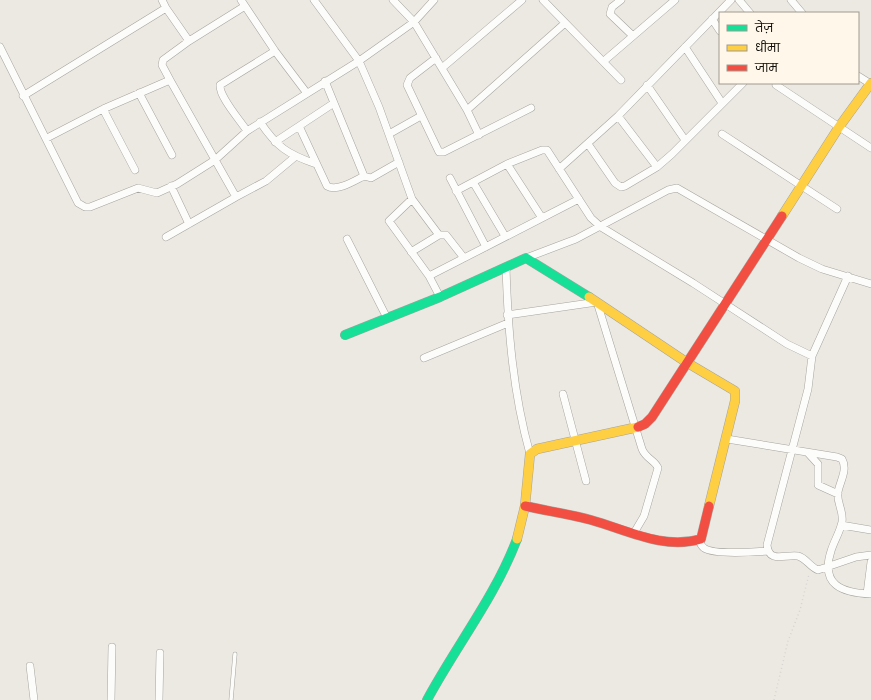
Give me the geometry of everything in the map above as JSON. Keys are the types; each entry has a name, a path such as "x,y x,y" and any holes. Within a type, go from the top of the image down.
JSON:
{"street":[{"path":"162,0 188,41"},
{"path":"314,0 359,61 389,134 412,199 439,234"},
{"path":"393,0 414,22 467,110 479,136"},
{"path":"0,47 23,96 47,138 78,203 84,207 90,207 138,188 157,193 215,160 247,131 306,92 359,61 414,22 434,0"},
{"path":"442,68 522,0"},
{"path":"543,0 621,80"},
{"path":"620,0 612,7 610,14 632,35"},
{"path":"604,61 632,35 675,0"},
{"path":"719,12 732,0"},
{"path":"739,0 749,12"},
{"path":"791,0 801,12"},
{"path":"236,197 162,65 163,60 243,3 275,51 306,92"},
{"path":"23,96 166,8"},
{"path":"559,169 618,116 719,12"},
{"path":"712,19 719,30"},
{"path":"467,110 565,23"},
{"path":"685,47 722,103"},
{"path":"247,131 225,100 220,90 220,85 275,51"},
{"path":"436,58 407,82 407,85 438,152 444,152 479,136 531,108"},
{"path":"530,454 537,449 635,428 645,424 652,417 686,362 769,239 839,127 871,84 859,77"},
{"path":"47,138 103,108 170,80"},
{"path":"325,81 364,176"},
{"path":"588,144 618,186 625,186 656,167 742,84"},
{"path":"647,85 685,140"},
{"path":"776,85 871,148"},
{"path":"139,92 172,155"},
{"path":"275,142 334,103"},
{"path":"103,108 135,170"},
{"path":"389,134 421,116"},
{"path":"618,116 656,167"},
{"path":"260,122 275,142 296,156 316,164"},
{"path":"299,126 324,181 330,188 338,187 364,176 371,178 399,162"},
{"path":"722,134 837,209"},
{"path":"456,191 507,164 544,149 547,150 592,218 601,227 726,304 787,344 812,356"},
{"path":"166,237 266,181 296,156"},
{"path":"507,164 542,218"},
{"path":"450,178 486,247"},
{"path":"473,182 505,236"},
{"path":"171,186 189,224"},
{"path":"345,335 440,297 526,258 570,242 601,227 668,190 677,188 811,264 871,284"},
{"path":"429,276 579,198"},
{"path":"412,199 389,221 429,276 440,297"},
{"path":"411,252 439,234 446,235 464,258"},
{"path":"347,239 387,318"},
{"path":"525,506 590,520 634,533 678,543 699,540 704,536 735,401 734,391 686,362 597,302 526,258"},
{"path":"427,700 439,677 500,579 520,531 525,506 528,460 530,454 519,411 507,315 506,267"},
{"path":"768,551 767,545 808,389 812,356 848,276"},
{"path":"507,315 597,302"},
{"path":"597,302 635,428 645,455 656,464 658,468 644,516 634,533"},
{"path":"424,358 508,323"},
{"path":"564,394 586,481"},
{"path":"727,439 842,459 844,469 838,494 842,512 841,525 827,567 831,579 840,588 855,594 869,594 871,562"},
{"path":"808,452 818,464 818,485 821,488 838,494"},
{"path":"841,525 871,530"},
{"path":"699,540 701,545 706,550 741,552 768,551 777,557 798,556 811,567 818,570 856,557 871,555"},
{"path":"111,700 112,647"},
{"path":"159,700 160,653"},
{"path":"30,666 34,700"}],"lane":[{"path":"230,700 235,654"}],"path":[{"path":"774,700 788,641 800,610 803,592 811,567"}],"traffic: fast":[{"path":"345,335 440,297 526,258 589,297"},
{"path":"427,700 487,601 517,539"}],"traffic: slow":[{"path":"782,216 839,127 871,83"},
{"path":"589,297 686,362 735,391 735,401 709,506"},
{"path":"517,539 525,506 530,454 537,449 638,427"}],"traffic: jam":[{"path":"638,427 645,424 652,417 782,216"},
{"path":"525,506 583,518 645,537 673,542 687,542 701,539 709,506"}]}
